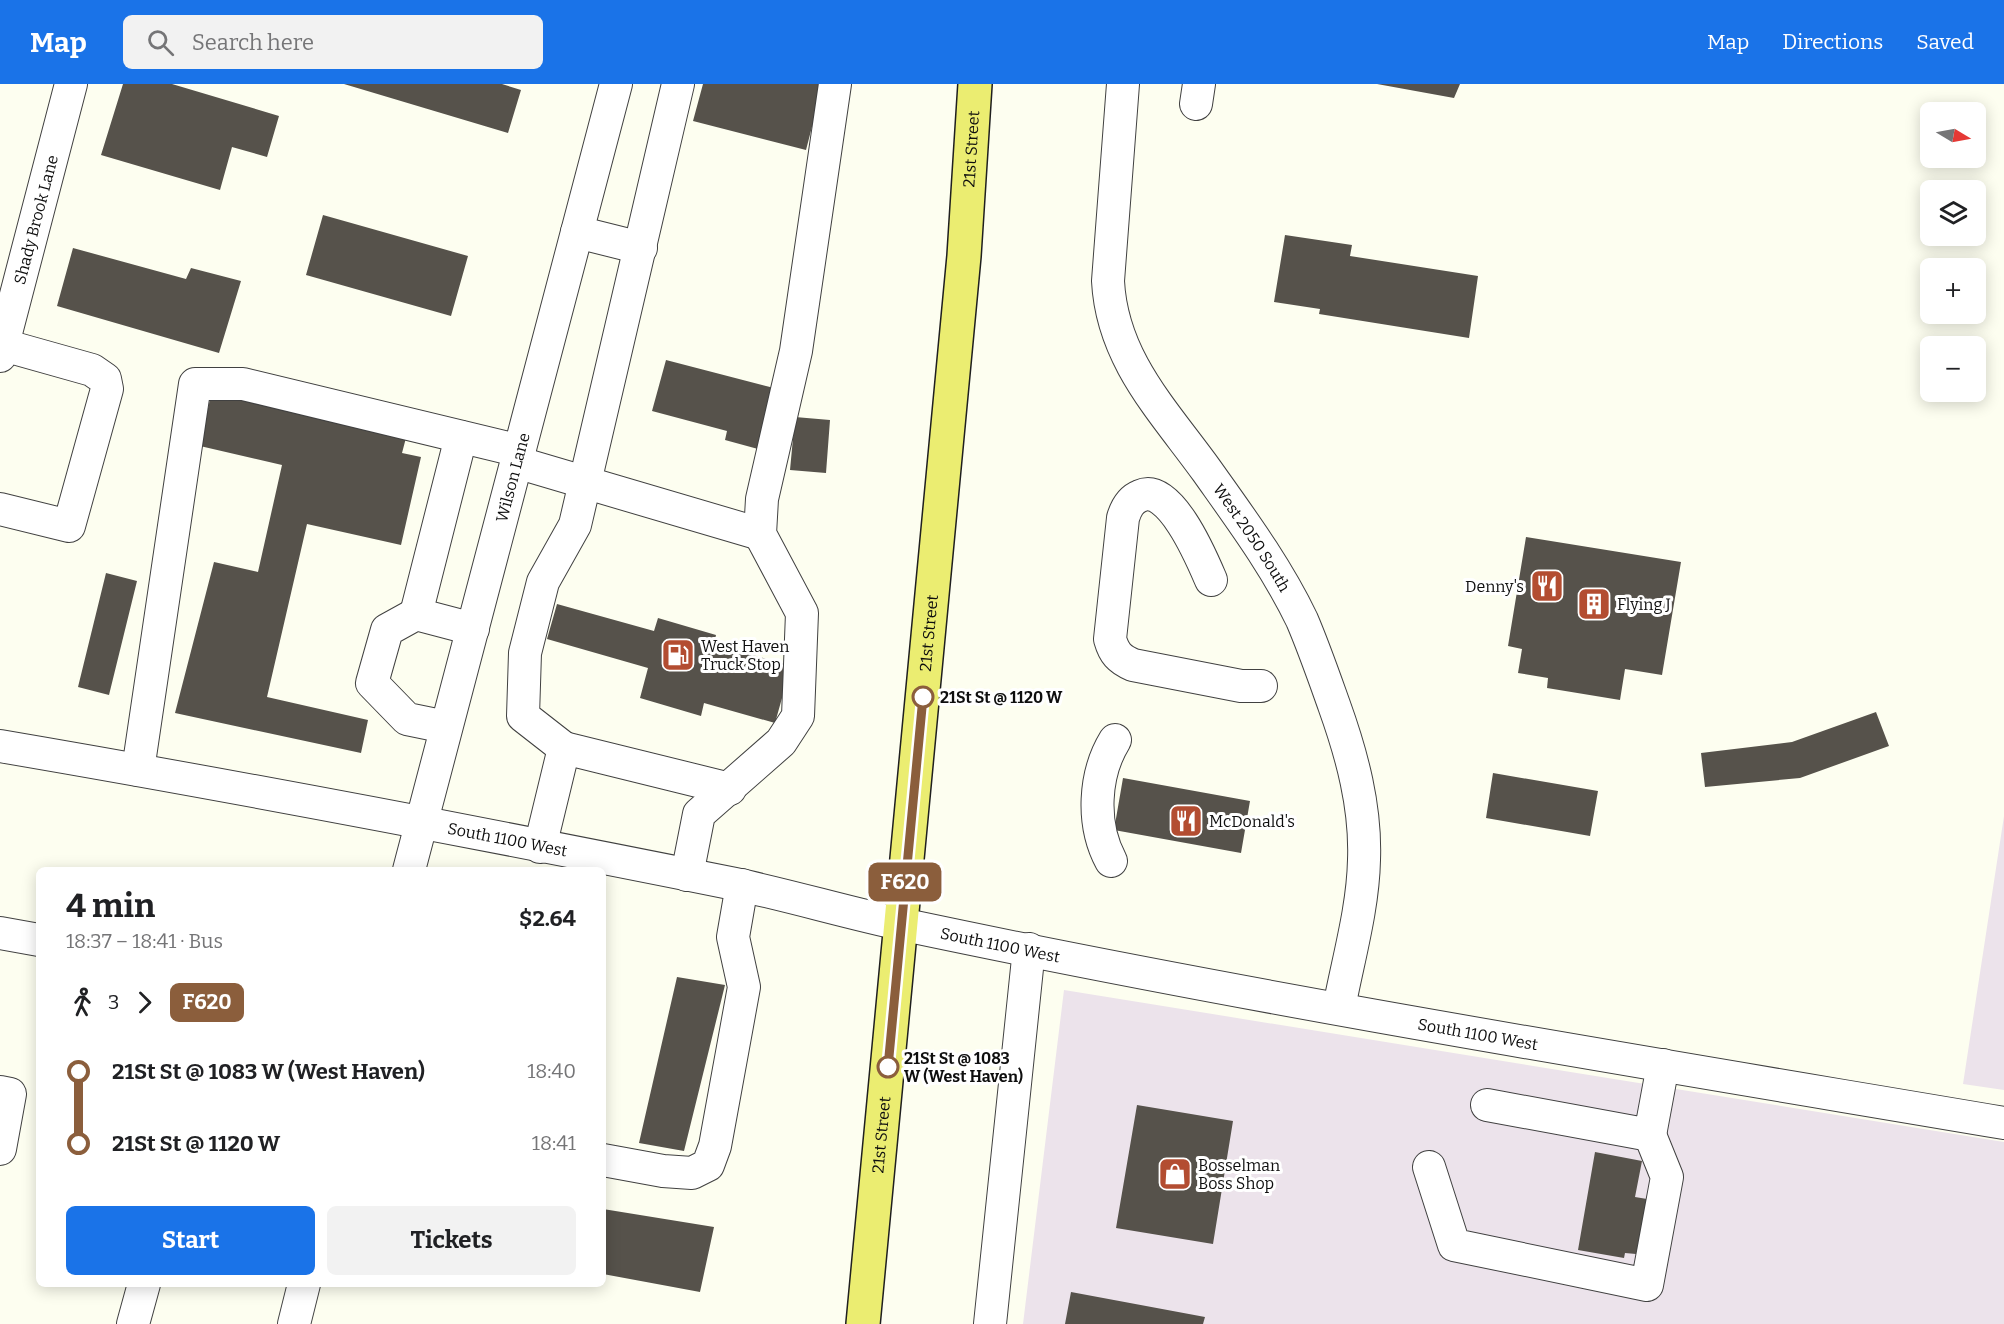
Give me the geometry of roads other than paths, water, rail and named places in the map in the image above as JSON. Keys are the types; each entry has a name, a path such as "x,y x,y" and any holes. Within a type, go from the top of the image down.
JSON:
{"main road":[{"name":"21st Street","path":"863,1324 964,256 975,84"}],"street":[{"name":"Shady Brook Lane","path":"1,351 70,84"},
{"name":"Wilson Lane","path":"410,867 616,84"},
{"path":"678,84 576,525 543,582 525,653 523,716 564,748 730,789"},
{"path":"687,875 699,814 781,742 798,716 802,613 760,534 762,499 796,351 835,84"},
{"name":"West 2050 South","path":"1123,84 1108,281 1109,302 1120,341 1161,410 1254,537 1282,582 1319,663 1351,755 1364,827 1364,862 1339,1008"},
{"path":"577,232 640,248"},
{"path":"0,509 69,526 107,389 105,379 92,370 1,351"},
{"path":"138,770 195,384 243,384 461,437 586,481 760,534"},
{"path":"416,614 461,437"},
{"path":"1211,580 1195,543 1171,508 1155,495 1144,494 1135,498 1127,506 1123,518 1110,639 1114,652 1121,660 1133,665 1241,686 1261,686"},
{"path":"446,727 407,719 372,683 387,630 416,614 473,629"},
{"path":"1111,861 1102,835 1098,794 1102,764 1115,740"},
{"name":"South 1100 West","path":"0,746 138,770 742,885 901,925 1339,1008 2004,1123"},
{"path":"540,848 564,748"},
{"path":"606,1161 663,1171 692,1173 708,1165 715,1146 744,987 733,937 742,885"},
{"path":"0,933 36,939"},
{"path":"990,1324 1029,949"},
{"path":"1429,1167 1454,1245 1647,1285 1667,1177 1650,1135 1663,1065"},
{"path":"0,1092 10,1094 0,1149"},
{"path":"1487,1105 1650,1135"},
{"path":"133,1324 143,1287"},
{"path":"294,1324 303,1287"}],"place":[{"name":"Denny's","path":"1547,586"},
{"name":"Flying J","path":"1594,604"},
{"name":"West Haven Truck Stop","path":"678,655"},
{"name":"21St St @ 1120 W","path":"923,697"},
{"name":"McDonald's","path":"1186,821"},
{"name":"21St St @ 1083 W (West Haven)","path":"888,1067"},
{"name":"Bosselman Boss Shop","path":"1175,1174"}]}
